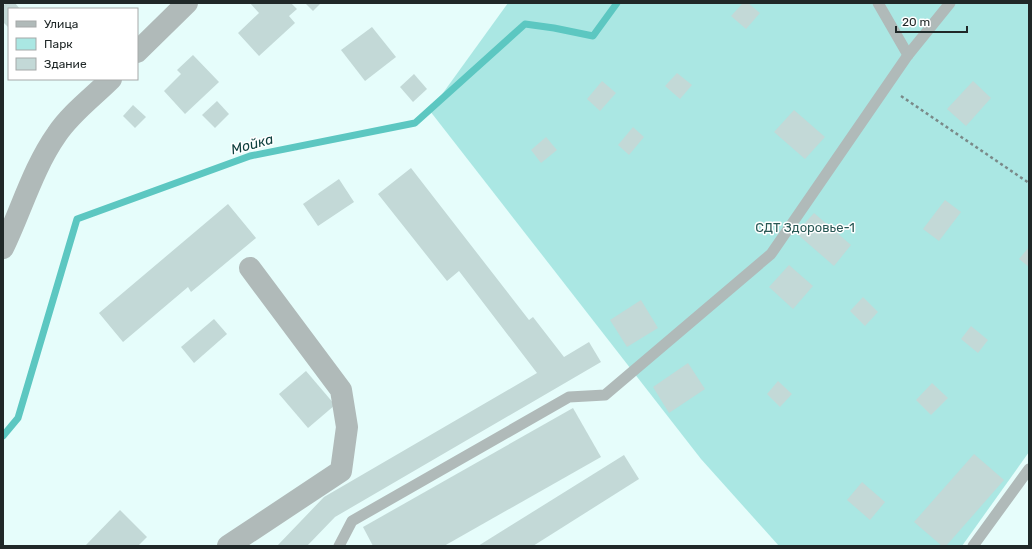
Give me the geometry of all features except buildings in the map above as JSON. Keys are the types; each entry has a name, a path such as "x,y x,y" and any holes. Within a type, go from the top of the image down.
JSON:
{"street":[{"path":"138,51 187,3"},
{"path":"3,248 47,150 58,132 70,118 110,80"},
{"path":"228,546 341,471 347,427 341,390 250,268"}],"lane":[{"path":"878,3 908,55"},
{"path":"339,546 352,521 569,397 605,395 771,254 908,55 950,3"},
{"path":"973,546 1029,469"}],"path":[{"path":"886,86 1029,184"}],"green space":[{"name":"СДТ Здоровье-1","path":"508,3 1029,3 1029,452 962,546 779,546 701,459 430,111"}],"waterway":[{"name":"Мойка","path":"3,436 18,418 77,219 250,156 415,123 525,24 593,36 617,3"}]}
